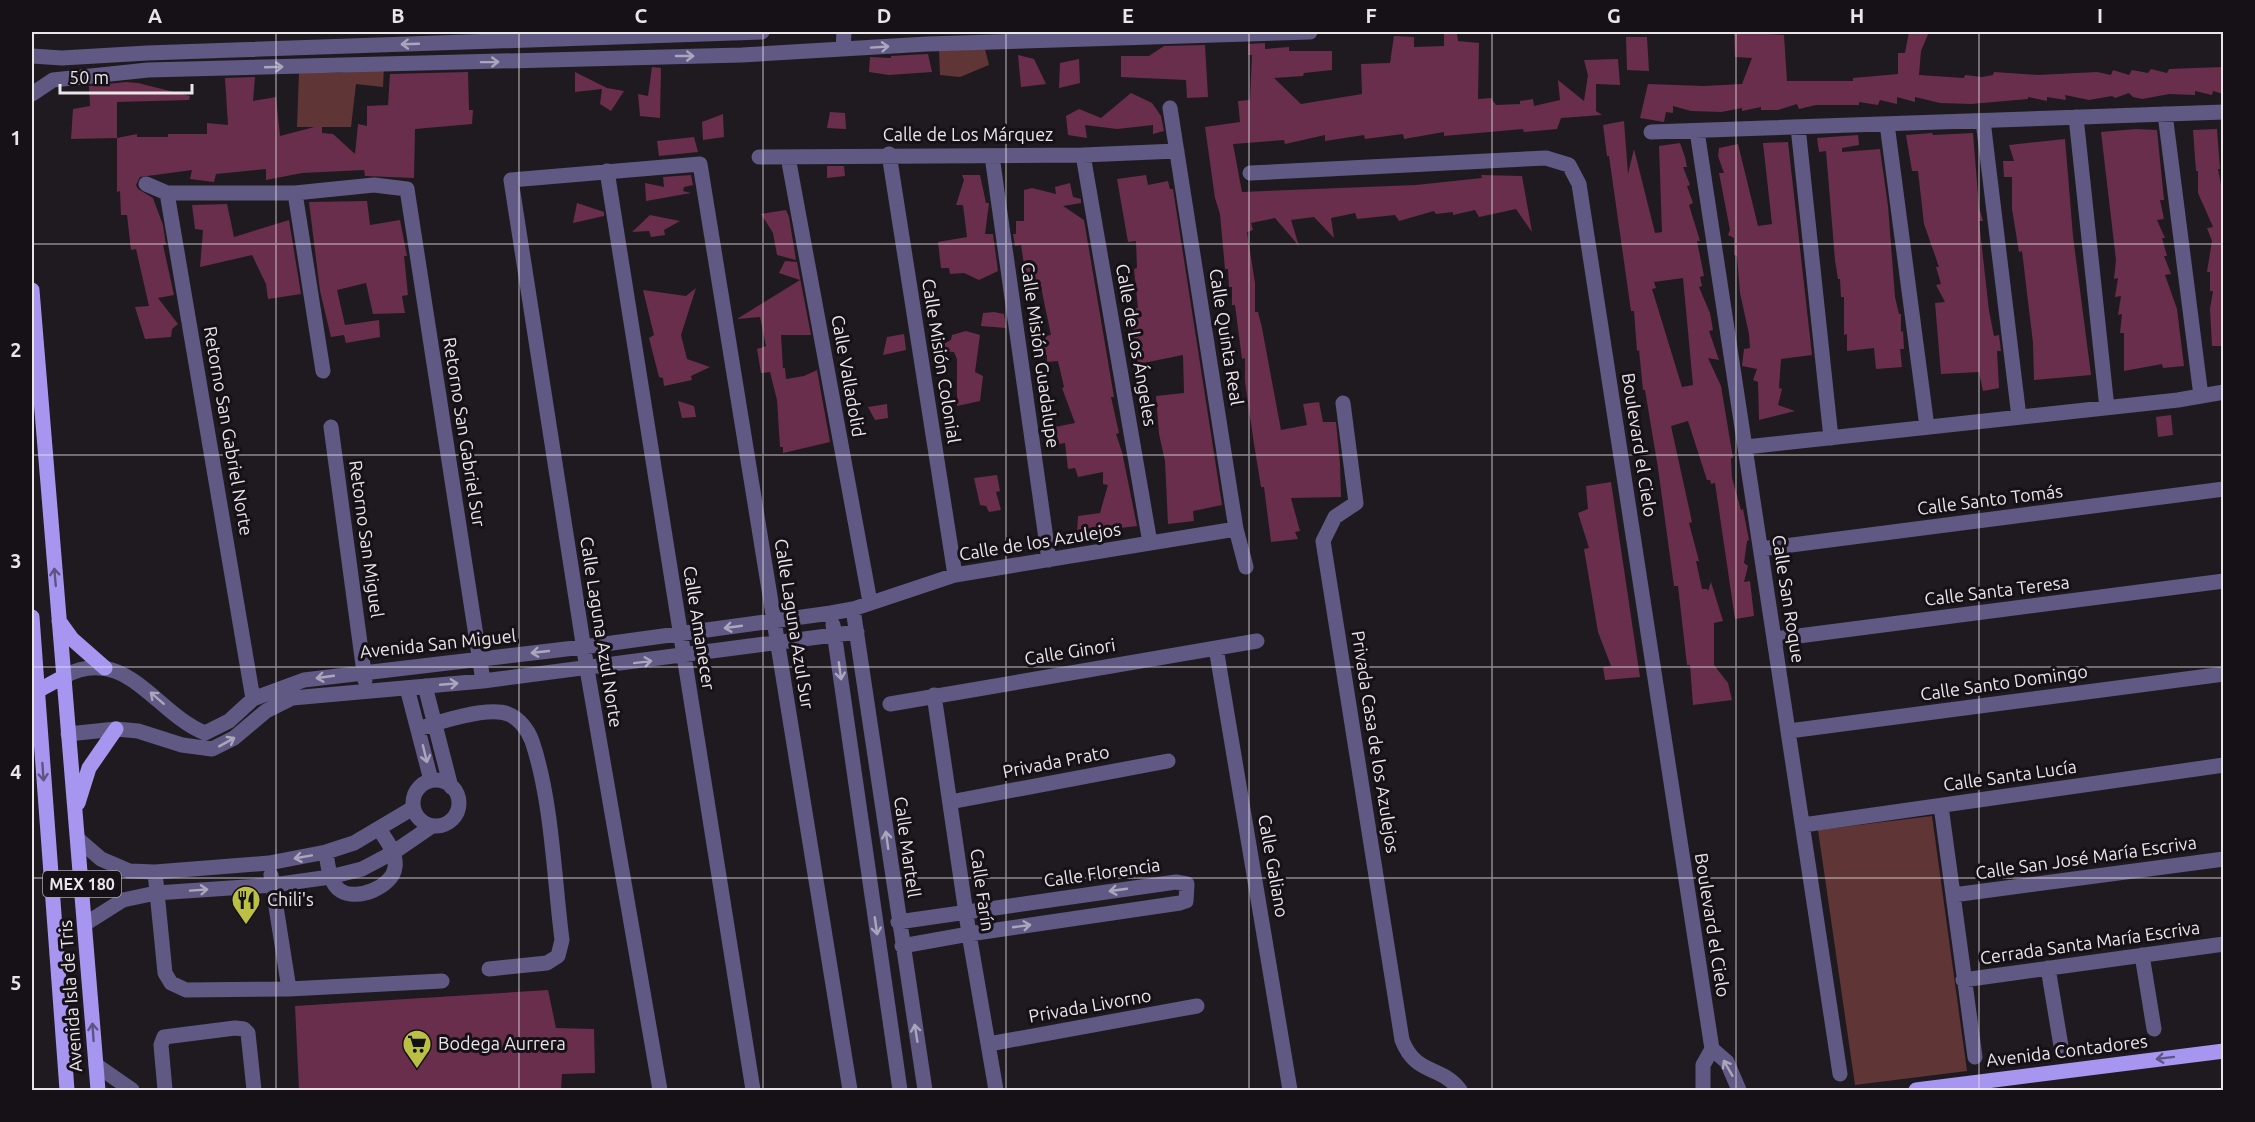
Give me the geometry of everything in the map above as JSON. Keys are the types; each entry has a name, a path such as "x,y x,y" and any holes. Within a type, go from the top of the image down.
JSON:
{"main road":[{"name":"Avenida Isla de Tris","path":"32,290 35,373 79,840 98,1090"},
{"name":"Avenida Isla de Tris","path":"32,617 36,732 68,1090"},
{"path":"59,620 72,639 105,668"},
{"path":"34,693 63,677"},
{"path":"76,809 89,768 116,729"},
{"path":"36,732 68,734"},
{"name":"Avenida Contadores","path":"1917,1090 2223,1051"}],"street":[{"path":"32,57 62,58 147,53 762,32"},
{"path":"843,49 844,32"},
{"path":"32,94 38,87 53,80 148,70 742,55 1226,32 1310,32"},
{"path":"447,42 448,63"},
{"path":"147,53 148,70"},
{"path":"94,56 98,74"},
{"name":"Calle Quinta Real","path":"1170,108 1236,529 1246,567"},
{"path":"1652,132 2223,112"},
{"path":"2165,114 2201,396"},
{"path":"2076,117 2107,408"},
{"path":"1983,121 2019,417"},
{"path":"1887,124 1927,428"},
{"path":"1798,127 1831,438"},
{"name":"Calle San Roque","path":"1697,131 1840,1074"},
{"name":"Calle de Los Márquez","path":"759,157 889,154 1083,155 1177,151"},
{"name":"Calle Misión Colonial","path":"889,154 955,575"},
{"name":"Calle de Los Ángeles","path":"1083,155 1150,543"},
{"name":"Calle Misión Guadalupe","path":"992,156 1049,560"},
{"name":"Calle Valladolid","path":"788,157 870,602"},
{"name":"Boulevard el Cielo","path":"1250,173 1546,158 1569,165 1579,184 1712,1049 1703,1065 1703,1090"},
{"name":"Calle Laguna Azul Sur","path":"607,171 700,164 849,1090"},
{"name":"Calle Laguna Azul Norte","path":"607,171 511,180 583,647 660,1090"},
{"name":"Calle Amanecer","path":"607,171 753,1090"},
{"path":"146,184 168,193 295,193 323,371"},
{"name":"Retorno San Gabriel Sur","path":"295,193 374,185 407,189 483,681"},
{"name":"Retorno San Gabriel Norte","path":"168,193 253,699"},
{"path":"1746,447 2107,408 2223,392"},
{"name":"Privada Casa de los Azulejos","path":"1343,403 1356,503 1335,517 1323,541 1402,1040 1409,1057 1446,1084"},
{"name":"Retorno San Miguel","path":"331,427 367,691"},
{"name":"Calle Santo Tomás","path":"1761,549 2223,489"},
{"name":"Calle de los Azulejos","path":"854,609 955,575 1236,529"},
{"name":"Calle Santa Teresa","path":"1775,639 2223,581"},
{"name":"Avenida San Miguel","path":"63,677 80,667 105,668 141,685 189,726 205,733 229,721 253,699 304,680 583,647 854,609"},
{"name":"Calle Martell","path":"854,609 898,922 925,1090"},
{"path":"831,613 900,1090"},
{"path":"68,734 116,729 138,731 182,745 212,749 234,738 266,711 292,698 587,669 857,632"},
{"name":"Calle Ginori","path":"890,704 1257,640"},
{"name":"Calle Galiano","path":"1216,648 1290,1090"},
{"name":"Calle Santo Domingo","path":"1789,731 2223,674"},
{"path":"85,924 123,900 156,893 273,885 330,877 362,869 432,826 446,824 456,814 458,800 452,787 425,686"},
{"path":"407,688 431,780"},
{"name":"Calle Farín","path":"934,695 969,934 996,1090"},
{"path":"418,729 488,712 508,714 523,724 531,739 543,783 562,940 558,956 547,963 489,969"},
{"name":"Privada Prato","path":"950,802 1168,761"},
{"name":"Calle Santa Lucía","path":"1803,825 2223,765"},
{"path":"432,826 420,820 413,808 413,801 419,788 431,780 446,783 452,787"},
{"path":"1941,806 1975,1057"},
{"path":"79,840 101,859 129,871 155,872 268,863 326,852 354,843 413,808"},
{"path":"326,852 330,877 339,891 353,895 368,892 386,884 395,868 393,852 379,829"},
{"name":"Calle San José María Escriva","path":"1953,895 2223,859"},
{"path":"268,863 289,989"},
{"path":"868,869 890,865"},
{"path":"155,872 165,974 171,983 186,990 289,989 442,981"},
{"name":"Calle Florencia","path":"898,922 1176,882 1187,884 1186,901 902,946"},
{"path":"1077,896 1082,917"},
{"name":"Cerrada Santa María Escriva","path":"1963,980 2223,944"},
{"path":"2142,955 2154,1029"},
{"path":"2048,968 2061,1046"},
{"path":"886,988 908,983"},
{"name":"Privada Livorno","path":"989,1044 1197,1006"},
{"path":"165,1090 161,1045 164,1037 235,1028 244,1029 248,1033 254,1090"},
{"path":"1712,1049 1727,1062 1739,1090"},
{"path":"96,1065 132,1090"},
{"path":"1446,1084 1460,1090"}],"shaded area":[{"path":"985,49 989,65 960,77 940,75 939,50"},
{"path":"384,66 383,87 356,84 351,127 297,127 299,72 338,73"},
{"path":"1932,816 1967,1071 1855,1085 1818,830"}],"building":[{"path":"1734,32 1784,35 1787,81 1853,81 1853,78 1898,74 1898,53 1905,53 1909,32 1929,32 1921,51 1919,75 1964,78 1965,75 1982,77 1993,75 1994,72 2038,75 2097,72 2111,75 2113,70 2129,75 2132,70 2148,73 2151,69 2167,73 2169,69 2223,67 2223,94 2213,91 2212,95 2195,91 2195,95 2169,94 2142,99 2133,97 2129,93 2115,98 2112,96 2089,100 2065,95 2066,100 2047,97 2047,101 2028,97 2028,99 1971,104 1940,103 1915,97 1915,102 1897,97 1897,104 1880,100 1878,105 1859,102 1859,105 1816,105 1799,109 1797,104 1778,110 1761,110 1761,107 1721,112 1691,111 1673,106 1673,113 1666,112 1664,122 1640,118 1648,84 1704,86 1742,84 1752,58 1735,57"},
{"path":"1444,34 1457,34 1458,41 1479,43 1478,99 1491,98 1496,105 1520,104 1520,101 1533,99 1534,106 1560,100 1558,80 1584,101 1588,75 1584,60 1618,59 1620,85 1596,84 1596,111 1602,115 1561,118 1557,129 1524,132 1523,129 1444,136 1444,132 1404,139 1403,134 1365,139 1364,135 1325,141 1325,135 1285,144 1284,140 1233,144 1242,192 1416,185 1482,178 1481,175 1522,176 1532,232 1516,209 1479,217 1475,210 1453,215 1453,212 1436,214 1434,211 1399,221 1395,215 1357,219 1355,213 1331,218 1334,238 1314,217 1291,220 1299,246 1275,218 1251,223 1253,230 1247,232 1255,283 1255,312 1258,312 1262,328 1281,430 1307,425 1303,404 1319,402 1323,422 1336,422 1340,464 1341,497 1291,498 1300,531 1295,532 1298,539 1271,542 1264,487 1261,487 1245,382 1245,358 1242,359 1235,305 1232,305 1232,287 1229,287 1228,269 1225,269 1220,214 1215,198 1205,127 1240,122 1238,101 1250,100 1252,55 1248,55 1248,44 1265,43 1265,49 1289,47 1289,51 1332,51 1332,70 1304,73 1303,76 1274,78 1301,104 1362,94 1361,64 1390,63 1394,36 1414,37 1414,47 1444,46"},
{"path":"1626,37 1647,37 1649,71 1627,70"},
{"path":"1205,45 1208,97 1187,98 1186,80 1121,77 1121,56 1149,56 1164,46"},
{"path":"928,54 932,72 889,75 869,72 870,57 891,58 891,56"},
{"path":"1018,55 1034,59 1046,84 1021,87"},
{"path":"1079,59 1080,83 1059,88 1060,63"},
{"path":"652,67 661,68 660,118 640,116 638,94 648,96"},
{"path":"468,72 469,110 473,110 472,124 415,129 414,178 365,176 364,170 302,173 266,180 266,169 216,174 214,182 190,179 192,170 140,177 136,185 138,189 153,198 163,225 166,245 163,245 174,295 158,298 178,324 172,329 171,337 145,339 135,307 149,306 136,249 131,250 127,215 121,215 120,191 117,192 117,138 137,134 137,137 168,137 168,134 207,134 207,123 228,125 225,78 255,77 253,101 276,97 280,136 322,125 322,133 333,134 355,154 358,124 367,126 367,106 388,105 390,74"},
{"path":"575,72 607,88 624,91 611,111 600,104 602,89 575,92"},
{"path":"126,82 190,96 189,100 117,102 117,138 71,139 73,109 90,106 89,86"},
{"path":"1131,93 1152,103 1161,116 1164,131 1153,134 1153,125 1117,129 1085,125 1087,138 1068,135 1066,116 1079,109 1101,118"},
{"path":"830,112 845,113 846,129 827,128"},
{"path":"723,114 724,137 703,140 702,122"},
{"path":"1624,121 1628,174 1634,149 1655,233 1662,232 1659,146 1680,143 1685,157 1687,167 1683,167 1690,185 1687,186 1693,203 1689,205 1700,241 1697,241 1704,276 1700,277 1702,286 1699,287 1710,313 1713,330 1709,331 1719,360 1708,358 1721,386 1733,458 1731,458 1732,478 1741,510 1743,509 1749,540 1744,563 1748,566 1744,582 1750,581 1754,616 1735,619 1715,483 1711,484 1710,480 1707,480 1688,421 1671,426 1692,522 1689,523 1699,561 1696,561 1702,589 1708,591 1711,582 1723,621 1714,623 1714,665 1728,683 1732,700 1693,705 1690,665 1687,665 1678,586 1674,586 1658,468 1645,390 1643,390 1639,350 1637,351 1634,311 1631,311 1603,125","holes":["1683,278 1693,385 1682,387 1652,289 1656,288 1654,282"]},
{"path":"2217,129 2220,169 2218,169 2223,195 2223,346 2212,346 2210,309 2213,291 2210,291 2210,272 2207,272 2212,241 2207,228 2213,227 2198,193 2193,130"},
{"path":"2157,130 2164,200 2160,200 2164,219 2157,220 2165,238 2162,238 2167,256 2164,256 2171,274 2165,275 2177,309 2184,366 2163,368 2162,364 2124,371 2124,333 2120,333 2122,314 2118,315 2121,296 2115,297 2118,278 2114,279 2116,260 2101,132"},
{"path":"1932,133 1933,135 1973,133 1979,207 1983,221 1979,221 1989,311 1994,336 1999,335 2001,351 1997,351 1999,388 1983,391 1979,372 1941,374 1935,303 1945,302 1936,285 1941,284 1936,267 1939,267 1924,224 1918,171 1912,171 1906,135"},
{"path":"1858,135 1859,145 1842,148 1842,152 1880,149 1888,206 1895,297 1899,314 1901,314 1901,332 1903,331 1904,349 1900,349 1902,367 1876,369 1874,348 1847,351 1847,334 1844,335 1844,297 1841,297 1840,279 1838,279 1835,260 1826,151 1819,152 1817,138"},
{"path":"694,137 698,152 659,156 657,141"},
{"path":"2065,139 2073,236 2091,375 2034,380 2033,343 2022,251 2019,252 2012,209 2012,177 2004,177 2003,161 2014,161 2009,145"},
{"path":"1788,142 1812,355 1781,359 1779,388 1782,389 1778,405 1795,411 1759,420 1758,382 1753,380 1757,369 1742,366 1744,349 1750,348 1749,334 1740,293 1737,256 1734,255 1734,238 1728,235 1730,230 1719,173 1724,173 1718,156 1719,148 1738,144 1758,226 1772,224 1763,143"},
{"path":"827,166 844,166 845,176 827,178"},
{"path":"691,175 693,185 684,187 683,191 691,193 646,201 645,183 664,187 663,177"},
{"path":"962,175 980,175 986,203 989,203 985,234 993,234 998,271 979,280 964,273 950,274 949,268 941,268 938,242 967,237 963,205 956,205 964,180"},
{"path":"1146,175 1148,185 1168,181 1170,189 1173,189 1222,505 1193,511 1194,521 1168,524 1165,461 1159,434 1156,396 1184,393 1183,355 1138,364 1129,309 1138,308 1134,269 1137,268 1136,241 1128,242 1117,179"},
{"path":"1070,183 1073,197 1081,199 1081,203 1063,206 1084,220 1114,397 1111,397 1119,433 1116,434 1122,452 1137,526 1077,533 1078,516 1100,513 1108,485 1103,484 1103,472 1078,477 1075,468 1068,469 1065,443 1059,444 1055,427 1075,423 1062,388 1064,387 1058,361 1047,362 1047,355 1038,356 1035,337 1051,335 1041,287 1038,280 1026,277 1021,245 1015,246 1013,234 1016,234 1016,221 1024,221 1024,190 1032,188 1056,194 1055,187"},
{"path":"367,201 370,225 400,220 407,256 404,256 408,295 402,296 405,313 373,314 366,283 337,290 345,325 379,320 380,337 346,343 344,335 331,337 320,291 309,202"},
{"path":"577,203 604,212 604,216 573,223"},
{"path":"227,204 234,237 289,220 301,294 268,299 266,284 252,255 200,267 203,230 195,229 192,205"},
{"path":"786,210 796,260 777,255 773,233 761,214"},
{"path":"650,215 680,221 664,230 665,235 651,237 649,231 632,232"},
{"path":"785,261 797,262 811,335 781,335 783,368 785,368 786,379 804,376 817,370 830,442 783,453 783,447 780,447 777,400 770,372 761,373 757,349 766,346 760,317 737,319 800,280 779,273"},
{"path":"696,288 681,335 687,359 710,367 691,376 692,380 664,386 663,378 659,377 649,338 654,335 643,290 686,296"},
{"path":"983,313 1004,314 1006,328 981,326"},
{"path":"966,331 980,335 975,372 983,376 980,401 957,406 957,359 954,352 931,351 951,340 952,335"},
{"path":"904,334 906,350 883,355 887,337"},
{"path":"678,401 694,406 696,417 682,418"},
{"path":"887,404 888,418 875,420 868,407"},
{"path":"2171,415 2173,435 2158,437 2156,417"},
{"path":"997,475 1000,491 996,492 1001,510 989,512 986,506 980,505 974,478"},
{"path":"1611,482 1640,677 1605,680 1603,667 1611,666 1598,632 1584,549 1589,548 1578,513 1588,509 1586,486"},
{"path":"548,990 556,1028 594,1029 595,1073 562,1074 561,1090 299,1090 295,1006"}],"place":[{"name":"Chili's","path":"246,926"},
{"name":"Bodega Aurrera","path":"417,1070"}]}
